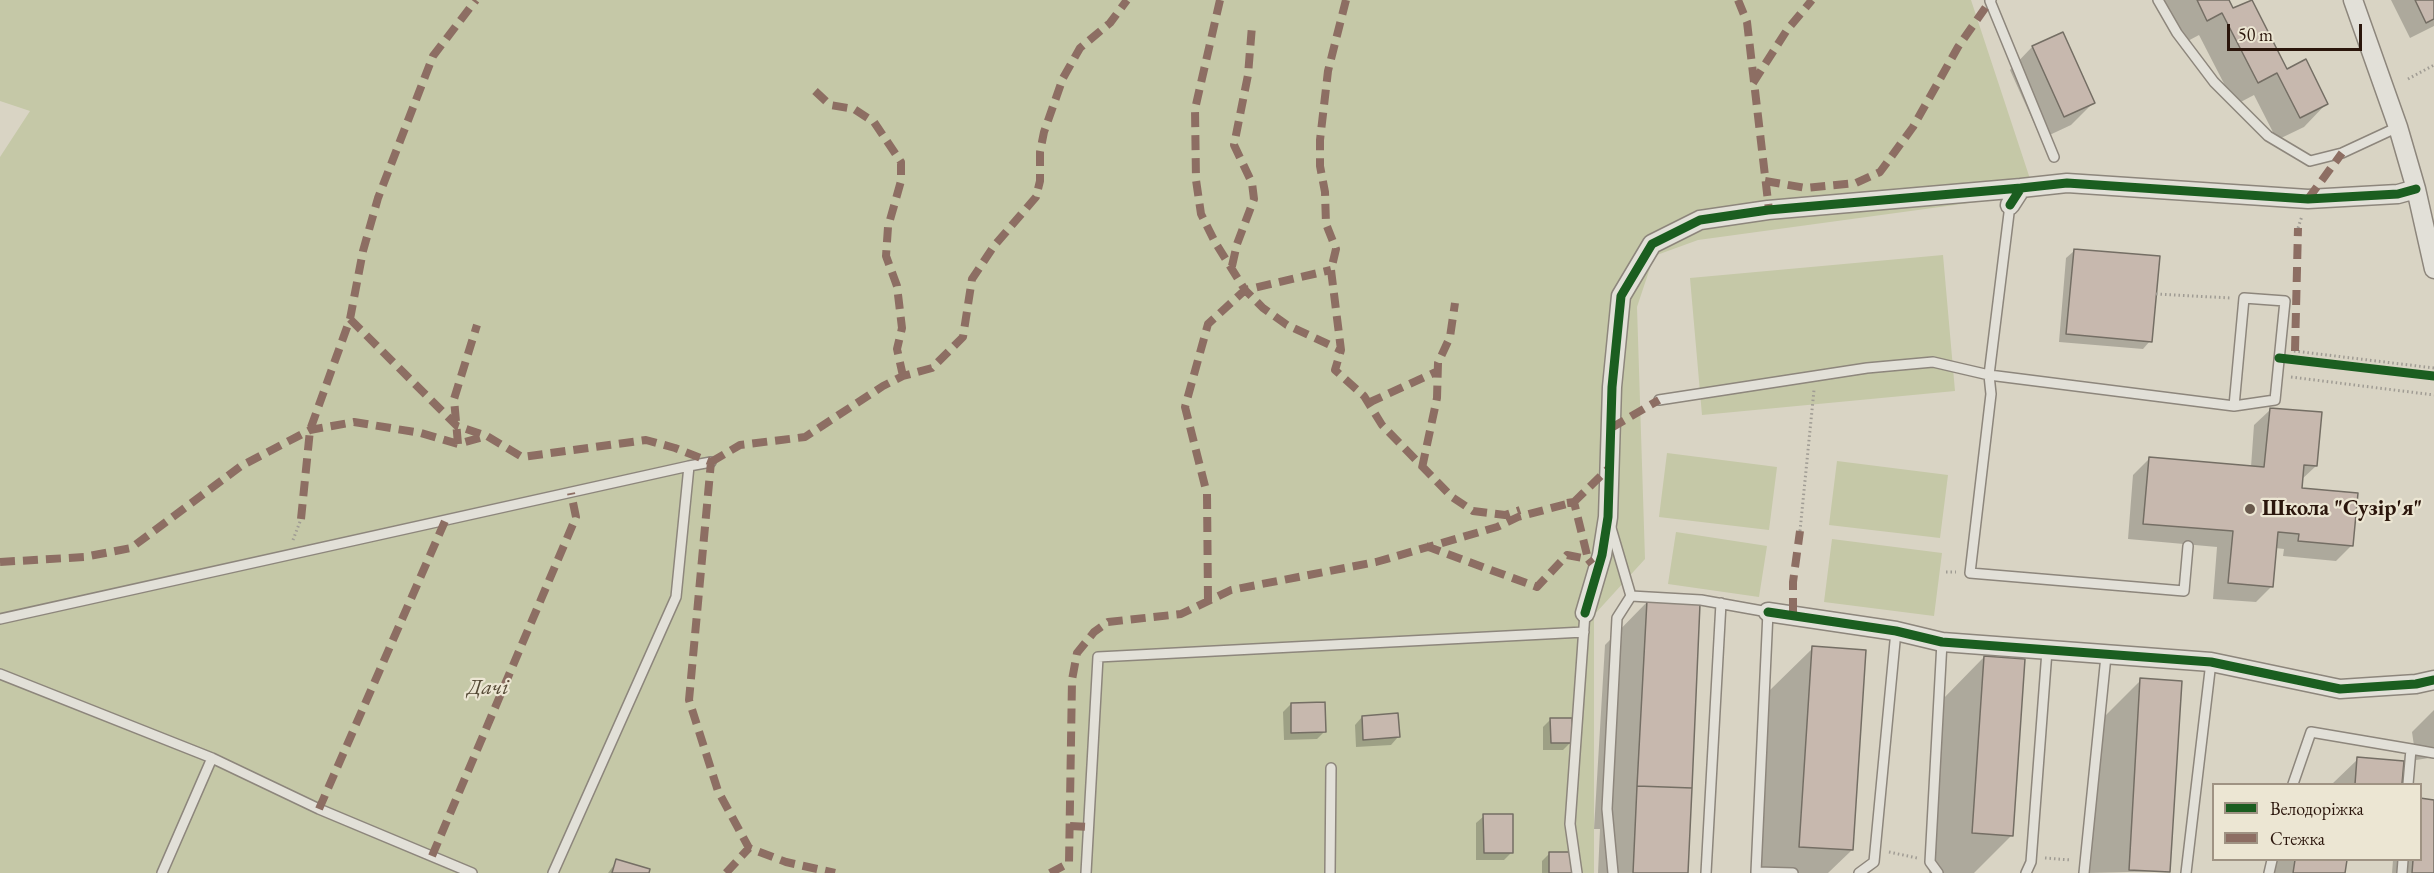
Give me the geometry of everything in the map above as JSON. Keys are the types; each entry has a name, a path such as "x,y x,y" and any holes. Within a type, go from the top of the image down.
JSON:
{"street":[{"path":"2354,0 2398,127 2416,189 2434,269"},
{"path":"1585,613 1602,555 1608,517 1612,387 1621,296 1652,244 1700,220 1757,212 2085,182 2308,199 2398,194 2416,189"},
{"path":"2010,205 2021,188"},
{"path":"1768,612 1896,631 1942,642 2106,656 2211,662 2340,689 2416,684 2434,680"}],"lane":[{"path":"1991,0 1989,1 2055,157"},
{"path":"2158,0 2177,33 2214,82 2268,136 2310,161 2342,153 2398,127"},
{"path":"2010,205 1989,375 1991,394 1970,573 2184,591 2188,546"},
{"path":"1659,400 1815,376 1933,362 1989,375 2234,406 2275,400 2284,301 2244,298 2234,406"},
{"path":"0,619 711,462"},
{"path":"553,873 676,597 689,466"},
{"path":"1608,517 1630,596 1617,618 1607,808 1613,873"},
{"path":"1630,596 1720,603 1768,612 1756,872 1793,873"},
{"path":"1706,873 1720,603"},
{"path":"1577,873 1570,824 1585,613"},
{"path":"1859,873 1874,862 1896,631"},
{"path":"1086,873 1098,657 1584,632"},
{"path":"1938,873 1930,862 1942,642"},
{"path":"2026,873 2031,856 2047,651"},
{"path":"2084,873 2106,656"},
{"path":"2186,873 2211,662"},
{"path":"0,674 212,758 319,809 472,873"},
{"path":"2293,783 2311,732 2434,753"},
{"path":"2408,783 2411,749"},
{"path":"162,873 212,758"},
{"path":"1330,873 1331,768"}],"path":[{"path":"2408,79 2434,65"},
{"path":"2156,294 2244,298"},
{"path":"2279,353 2434,368"},
{"path":"2279,353 2434,376"},
{"path":"2277,375 2434,395"},
{"path":"1800,531 1815,376"},
{"path":"288,556 301,519"},
{"path":"1875,848 1930,862"},
{"path":"2031,856 2085,862"}],"green space":[{"name":"Дачі","path":"0,0 1971,0 2035,194 1698,240 1654,256 1637,307 1645,559 1594,615 1594,873 0,873 0,157 30,111 0,101"},
{"path":"1943,255 1955,391 1702,415 1690,278"},
{"path":"1667,453 1777,467 1769,530 1659,517"},
{"path":"1837,461 1948,475 1940,538 1829,525"},
{"path":"1676,532 1767,546 1759,597 1668,584"},
{"path":"1832,539 1942,553 1934,616 1824,602"}],"building":[{"path":"2197,0 2229,0 2233,8 2252,0 2287,69 2306,59 2328,104 2300,118 2277,73 2258,83 2222,13 2207,21"},
{"path":"2415,0 2434,0 2434,19 2426,23"},
{"path":"2063,32 2095,103 2064,117 2032,46"},
{"path":"2074,249 2160,256 2152,342 2066,334"},
{"name":"Школа \"Сузір'я\"","path":"2270,408 2322,412 2317,466 2304,465 2302,488 2358,493 2353,546 2298,541 2299,534 2278,532 2273,587 2228,583 2233,531 2143,524 2149,457 2264,467"},
{"path":"1647,600 1700,604 1692,788 1637,786"},
{"path":"1812,646 1866,650 1853,850 1799,847"},
{"path":"1984,656 2025,659 2013,836 1972,833"},
{"path":"2140,678 2182,681 2170,872 2129,870"},
{"path":"1325,702 1326,732 1291,733 1291,703"},
{"path":"1398,713 1400,737 1363,740 1362,716"},
{"path":"1550,718 1572,718 1573,743 1551,743"},
{"path":"2357,757 2404,761 2402,783 2355,783"},
{"path":"1637,786 1692,788 1688,873 1633,873"},
{"path":"2422,798 2434,800 2434,873 2412,873 2413,861 2422,861"},
{"path":"1483,814 1513,814 1513,853 1484,853"},
{"path":"1549,852 1574,852 1573,873 1549,873"},
{"path":"616,859 650,869 649,873 612,873"},
{"path":"2295,861 2347,861 2345,873 2293,873"}],"marked path":[{"path":"301,519 310,430 350,319 363,251 378,198 433,56 476,0"},
{"path":"711,462 740,445 805,437 883,386 903,376 932,368 963,337 972,279 994,246 1036,197 1040,181 1040,152 1044,132 1063,78 1080,48 1110,23 1127,0"},
{"path":"1220,0 1195,109 1196,180 1201,214 1215,242 1245,290 1263,308 1287,325 1341,350"},
{"path":"1346,0 1328,71 1320,140 1320,166 1325,192 1326,224 1336,249 1331,270 1341,350 1335,370 1364,396 1382,425 1452,497 1473,511 1505,515 1520,510"},
{"path":"1738,0 1747,22 1769,210"},
{"path":"1753,83 1787,30 1812,0"},
{"path":"1765,181 1806,188 1856,183 1880,172 1913,127 1958,47 1990,1"},
{"path":"1232,266 1237,244 1254,199 1252,183 1234,145 1248,75 1252,26"},
{"path":"815,91 830,105 854,109 874,122 901,162 901,181 888,227 886,256 897,286 902,328 897,349 903,376"},
{"path":"2308,199 2342,153"},
{"path":"2295,351 2298,228"},
{"path":"1208,601 1207,494 1185,407 1208,324 1245,290 1331,270"},
{"path":"1422,468 1437,398 1438,363 1450,337 1455,303"},
{"path":"350,319 457,426 487,436"},
{"path":"458,444 454,399 477,325"},
{"path":"1368,403 1438,371"},
{"path":"1611,428 1659,400"},
{"path":"0,562 84,557 131,548 241,466 310,430 354,422 421,433 458,444 487,436 522,457 646,440 675,448 711,462 689,700 718,791 749,848 786,862 835,873"},
{"path":"1050,873 1069,863 1072,680 1077,653 1094,632 1108,622 1181,614 1231,590 1376,562 1497,527 1518,517 1574,502 1609,468"},
{"path":"432,856 576,517 571,493"},
{"path":"1567,503 1574,502 1588,559"},
{"path":"319,809 445,521"},
{"path":"1793,613 1793,582 1800,531"},
{"path":"1426,546 1537,587 1567,555 1588,559 1592,564"},
{"path":"1070,826 1088,827"},
{"path":"726,873 749,848"}],"cycle path":[{"path":"2010,205 2021,188 2067,183 2308,199 2398,194 2416,189"},
{"path":"1585,613 1602,555 1608,517 1612,387 1621,296 1652,244 1700,220 1768,210 2021,188"},
{"path":"2279,358 2434,376"},
{"path":"1768,612 1896,631 1942,642 2211,662 2340,689 2416,684 2434,680"}],"place":[{"name":"Школа \"Сузір'я\"","path":"2250,509"}]}
